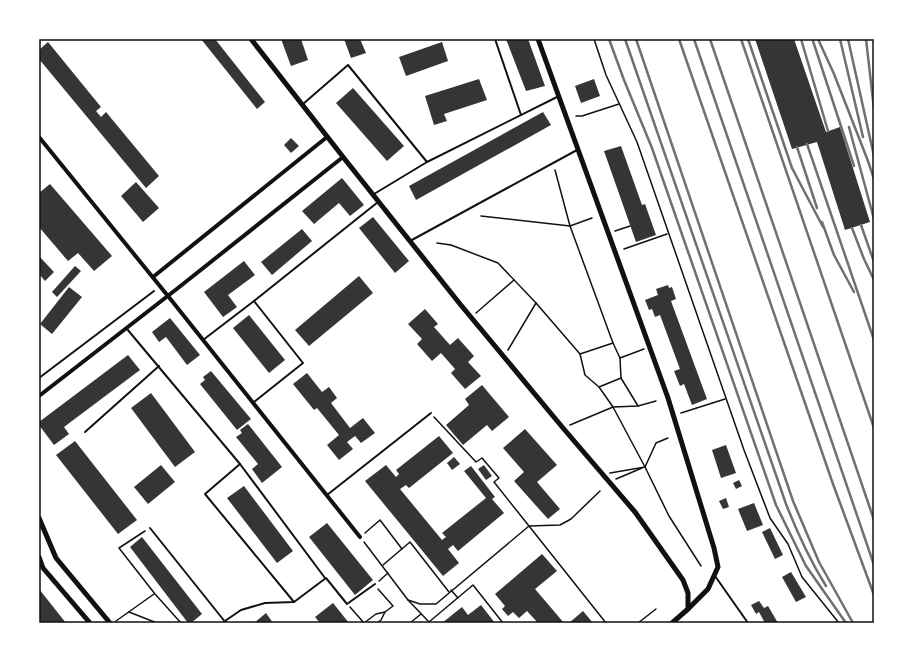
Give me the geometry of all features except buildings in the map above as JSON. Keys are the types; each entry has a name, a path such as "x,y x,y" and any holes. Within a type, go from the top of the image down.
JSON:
{"street":[{"path":"251,39 327,137 471,317 635,512 682,580 688,593 688,609"},
{"path":"538,39 668,398 714,548 718,567 708,589 672,623"},
{"path":"39,137 153,277 360,538"},
{"path":"153,277 327,137"},
{"path":"39,396 343,157"},
{"path":"39,518 56,558 110,623"},
{"path":"39,557 43,568 90,623"}],"lane":[{"path":"495,39 522,115"},
{"path":"302,105 348,65 427,162"},
{"path":"373,195 427,162 559,97"},
{"path":"410,240 577,150"},
{"path":"203,340 254,302 379,202"},
{"path":"39,378 154,290"},
{"path":"253,403 303,364 254,302"},
{"path":"127,328 240,464 347,604 375,584"},
{"path":"85,432 159,366"},
{"path":"327,495 431,414"},
{"path":"240,464 205,494 294,602"},
{"path":"150,528 224,622 241,610 264,603 294,602 326,578"},
{"path":"714,575 748,623"}],"path":[{"path":"594,39 606,75 637,142 744,450 770,518 788,544 802,576 839,623"},
{"path":"576,116 582,116 619,104"},
{"path":"554,170 570,226 613,343 620,358 621,378 638,406"},
{"path":"481,216 570,226 592,218"},
{"path":"617,230 630,226"},
{"path":"624,249 668,234"},
{"path":"437,243 451,245 498,263 536,303 580,354 585,375 598,387 613,407 669,516 701,566"},
{"path":"471,317 514,280"},
{"path":"504,357 536,303"},
{"path":"580,354 613,343"},
{"path":"620,358 638,352"},
{"path":"598,387 621,378"},
{"path":"681,413 726,399"},
{"path":"563,428 613,407 638,406 656,402"},
{"path":"431,414 476,462 482,458 499,478 494,482 606,623"},
{"path":"609,482 645,467 656,443 668,438"},
{"path":"602,474 645,467"},
{"path":"408,600 420,604 436,604 529,526 560,525 571,519 600,491"},
{"path":"402,549 380,520 360,538 383,565 408,600 429,622 473,585 503,623"},
{"path":"150,528 119,548 154,594 181,623"},
{"path":"383,565 410,542 450,591 458,598"},
{"path":"347,604 364,623 376,614 385,612 393,606 375,584 388,573"},
{"path":"116,620 154,594"},
{"path":"638,623 656,609"},
{"path":"129,612 157,623"},
{"path":"377,623 381,620 385,612"},
{"path":"410,623 421,614"}],"railway":[{"path":"609,39 652,148 776,505 806,566 846,623"},
{"path":"625,39 786,504 794,525 814,566 826,586"},
{"path":"636,39 793,501 819,562 853,623"},
{"path":"679,39 833,484 874,595"},
{"path":"694,39 874,565"},
{"path":"710,39 874,520"},
{"path":"741,39 874,428"},
{"path":"748,39 792,168 823,227"},
{"path":"801,39 828,131"},
{"path":"818,39 834,74 874,179"},
{"path":"840,39 863,137"},
{"path":"848,39 874,156"},
{"path":"866,39 874,109"},
{"path":"813,41 854,166"},
{"path":"849,127 874,219"},
{"path":"807,144 874,340"},
{"path":"797,147 817,208"},
{"path":"822,222 834,255 854,292"},
{"path":"861,225 874,262"},
{"path":"852,228 874,280"}]}
